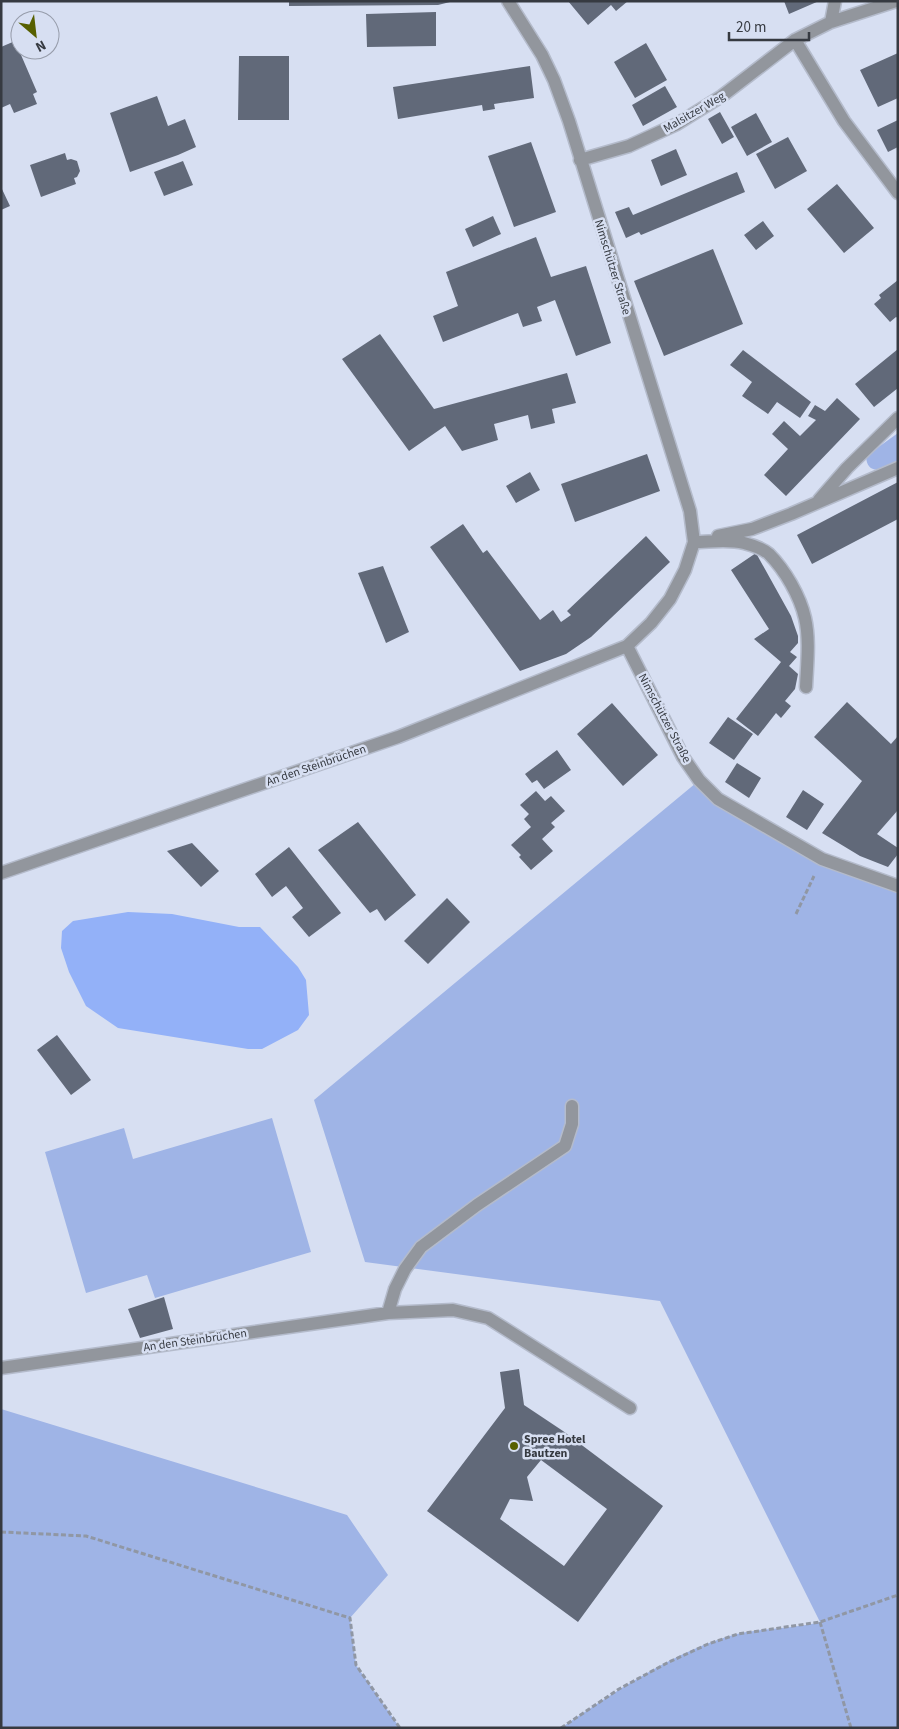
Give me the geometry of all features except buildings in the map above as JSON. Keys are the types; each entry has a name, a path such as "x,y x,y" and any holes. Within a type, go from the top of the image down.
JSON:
{"street":[{"name":"Nimschützer Straße","path":"508,1 542,55 554,80 690,510 694,542 685,570 670,599 651,623 626,646 683,757 700,780 718,799 822,859 898,886"},
{"path":"831,22 835,1"},
{"name":"Malsitzer Weg","path":"580,160 629,146 677,124 722,96 795,40 831,22 896,1"},
{"path":"795,40 844,121 898,193"},
{"path":"816,504 847,468 898,418"},
{"path":"694,542 752,529 816,504 898,468"},
{"path":"694,542 742,542 768,553 785,574 800,603 805,618 808,644 806,687"},
{"name":"An den Steinbrüchen","path":"1,874 398,737 626,646"},
{"path":"388,1313 395,1290 405,1269 421,1247 477,1205 565,1146 572,1124 572,1106"},
{"name":"An den Steinbrüchen","path":"1,1368 388,1313 453,1310 488,1318 630,1408"}],"path":[{"path":"796,914 822,859"},
{"path":"1,1532 86,1536 350,1618 356,1665 400,1728"},
{"path":"561,1728 618,1689 708,1644 738,1634 820,1622 898,1595"},
{"path":"820,1622 851,1728"}],"shaded area":[{"path":"898,433 898,462 883,469 873,469 870,467 866,456"},
{"path":"696,783 822,859 898,886 898,1728 561,1728 646,1674 714,1641 737,1634 820,1622 660,1301 365,1262 314,1100"},
{"path":"128,912 172,914 239,927 260,927 298,967 306,980 309,1015 298,1030 262,1049 248,1049 118,1028 86,1006 69,972 61,948 62,931 73,921"},
{"path":"272,1118 311,1252 155,1298 147,1275 86,1293 45,1152 124,1128 133,1159"},
{"path":"1,1409 347,1515 388,1575 350,1618 356,1665 400,1728 1,1728"}],"place":[{"name":"Spree Hotel Bautzen","path":"514,1446"}]}
